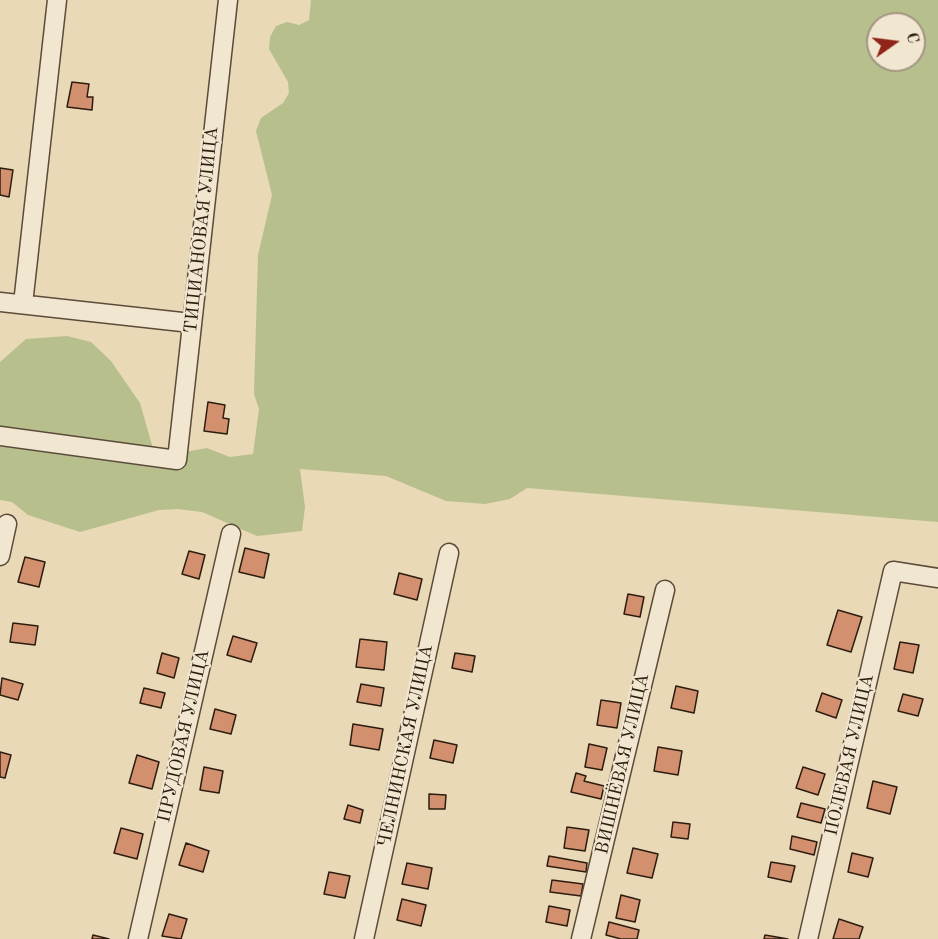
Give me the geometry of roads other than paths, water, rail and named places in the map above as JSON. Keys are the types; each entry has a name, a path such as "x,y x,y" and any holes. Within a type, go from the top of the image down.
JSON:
{"street":[{"path":"23,304 57,0"},
{"name":"ТИЦИАНОВАЯ УЛИЦА","path":"0,436 177,460 228,0"},
{"path":"0,302 191,323"},
{"path":"0,556 7,524"},
{"name":"ПРУДОВАЯ УЛИЦА","path":"138,939 231,534"},
{"name":"ЧЕЛНИНСКАЯ УЛИЦА","path":"364,939 449,553"},
{"name":"ПОЛЕВАЯ УЛИЦА","path":"808,939 893,571 938,578"},
{"name":"ВИШНЁВАЯ УЛИЦА","path":"581,939 665,590"}]}
